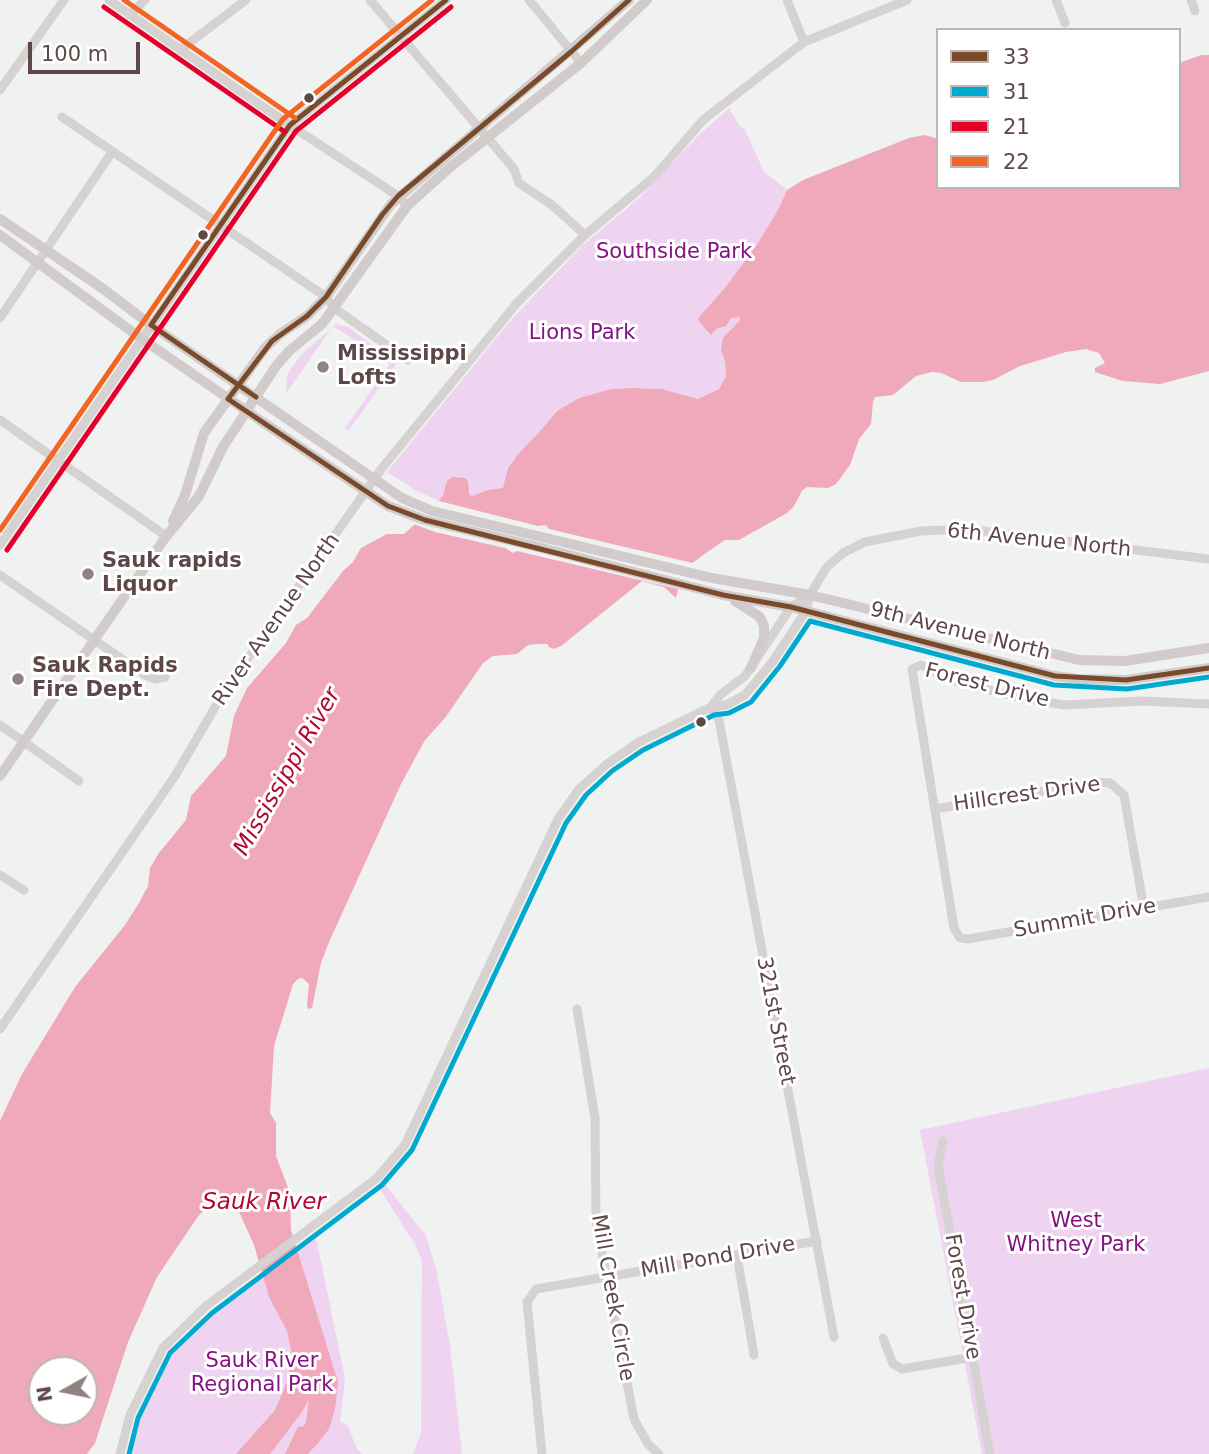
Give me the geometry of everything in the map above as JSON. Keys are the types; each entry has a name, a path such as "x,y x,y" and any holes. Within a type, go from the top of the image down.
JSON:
{"main road":[{"path":"166,536 185,495 200,442 228,399 272,341 307,316 326,297 398,196 629,0"},
{"path":"0,776 166,536 199,496 223,447 283,357 315,331 334,308 407,206 581,63 647,0"},
{"name":"9th Avenue North","path":"0,219 402,498 432,511 712,578 810,595 1079,660 1125,661 1209,648"},
{"name":"9th Avenue North","path":"0,235 247,412 388,506 425,520 723,595 791,607 1055,676 1126,680 1209,668"},
{"path":"723,595 760,617 764,626 764,638 751,668"}],"street":[{"path":"0,90 64,0"},
{"path":"109,0 398,196 407,206"},
{"path":"130,15 145,0"},
{"path":"180,50 246,0"},
{"path":"370,0 514,169 517,178 522,178 557,202 585,235"},
{"path":"0,545 290,125 446,0"},
{"path":"529,0 581,63"},
{"path":"787,0 804,42"},
{"name":"River Avenue North","path":"0,1029 175,776 221,697 382,468 517,303 585,235 654,176 703,120 804,42 907,0"},
{"path":"1056,0 1065,23"},
{"path":"1191,0 1195,11"},
{"path":"62,117 326,297 334,308 408,360"},
{"path":"0,318 112,152"},
{"path":"0,420 166,536"},
{"name":"6th Avenue North","path":"810,595 826,569 843,553 864,542 921,531 967,529 1209,559"},
{"path":"0,575 145,675 155,679 165,677"},
{"path":"711,707 720,695 738,684 751,668 791,607 810,595"},
{"path":"120,1454 130,1415 163,1348 206,1306 377,1178 405,1145 558,819 579,789 607,764 639,742 711,707 726,705 745,695 773,661 806,611 810,595"},
{"name":"Forest Drive","path":"960,938 954,928 912,669 921,665 954,681 1064,705 1142,701 1209,704"},
{"name":"321st Street","path":"711,707 719,720 834,1337"},
{"path":"0,724 79,781"},
{"name":"Hillcrest Drive","path":"935,809 1100,782 1110,783 1124,795 1144,909"},
{"path":"0,875 24,890"},
{"name":"Summit Drive","path":"960,938 968,939 1209,897"},
{"name":"Mill Creek Circle","path":"577,1009 595,1118 596,1221 634,1419 657,1454"},
{"name":"Forest Drive","path":"943,1141 939,1171 990,1454"},
{"name":"Mill Pond Drive","path":"542,1454 527,1302 536,1289 817,1241"},
{"path":"737,1255 754,1355"},
{"path":"883,1338 893,1364 902,1369 972,1357"}],"green space":[{"path":"729,108 738,124 745,130 764,172 787,190 756,246 699,317 713,333 726,326 731,318 739,317 740,320 723,338 722,355 726,376 719,389 698,399 662,389 632,388 611,389 579,398 557,411 520,452 503,488 472,496 444,494 439,501 387,472 511,320 583,245 638,199 699,135"},
{"path":"336,324 348,327 397,363 349,430 345,428 390,364 333,326"},
{"path":"332,328 287,392 288,373 300,356"},
{"name":"West Whitney Park","path":"1209,1068 1209,1454 982,1454 920,1130"},
{"path":"384,1183 426,1236 437,1272 450,1346 462,1454 413,1454 421,1433 422,1260 380,1189"},
{"name":"Sauk River Regional Park","path":"316,1237 345,1379 340,1421 348,1426 357,1449 362,1454 128,1454 142,1409 165,1361 194,1325"}],"water":[{"path":"1209,55 1209,371 1160,384 1123,381 1095,372 1095,368 1105,363 1099,353 1086,349 1020,366 993,380 983,382 961,382 932,372 916,376 893,395 875,397 871,424 859,439 850,465 836,484 828,488 807,487 787,513 739,540 725,540 706,553 691,564 680,581 676,598 664,587 642,581 561,646 554,649 547,644 528,645 517,654 493,656 483,663 445,718 425,740 401,784 329,942 321,963 312,1008 308,1009 307,1004 309,984 302,978 298,979 293,984 274,1046 270,1113 276,1123 276,1156 290,1193 291,1230 338,1382 335,1409 329,1429 308,1454 285,1454 298,1427 304,1426 306,1422 309,1399 270,1454 236,1454 275,1410 287,1382 292,1355 287,1331 269,1297 254,1245 239,1212 229,1199 209,1206 199,1215 157,1277 128,1342 95,1443 87,1454 0,1454 0,1121 22,1074 75,987 125,925 139,903 148,886 150,868 186,820 191,796 226,756 234,716 247,688 286,643 296,625 307,618 353,562 361,548 387,534 404,534 435,506 443,495 447,481 452,477 465,478 472,496 503,488 508,468 520,452 557,411 579,398 611,389 632,388 662,389 698,399 719,389 726,376 721,350 723,338 740,320 739,317 731,318 726,326 716,329 711,335 698,320 699,317 756,246 787,190 803,180 909,138 925,135 936,138 936,189 1181,189 1181,62"}],"pier":[{"path":"435,500 697,564 686,577 682,590 517,551 513,553 505,548 435,532 411,523"}],"transit line":[{"name":"22","path":"124,0 295,118"},
{"name":"22","path":"0,530 283,119 432,0"},
{"name":"33","path":"256,397 151,325 290,125 446,0"},
{"name":"33","path":"629,0 398,196 326,297 307,316 272,341 228,399 388,506 425,520 723,595 791,607 1055,676 1126,680 1209,668"},
{"name":"21","path":"104,7 285,132"},
{"name":"21","path":"7,550 296,131 451,7"},
{"name":"31","path":"129,1454 138,1418 170,1353 212,1313 382,1185 412,1150 566,823 586,795 612,771 643,750 714,715 729,713 751,702 780,666 810,621 1054,685 1127,689 1209,677"}],"place":[{"name":"Mississippi Lofts","path":"323,367"},
{"name":"Sauk rapids Liquor","path":"88,574"},
{"name":"Sauk Rapids Fire Dept.","path":"18,679"}],"park label":[{"name":"Southside Park","path":"674,253"},
{"name":"Lions Park","path":"582,334"}],"water label":[{"name":"Mississippi River","path":"288,772"},
{"name":"Sauk River","path":"264,1203"}]}
